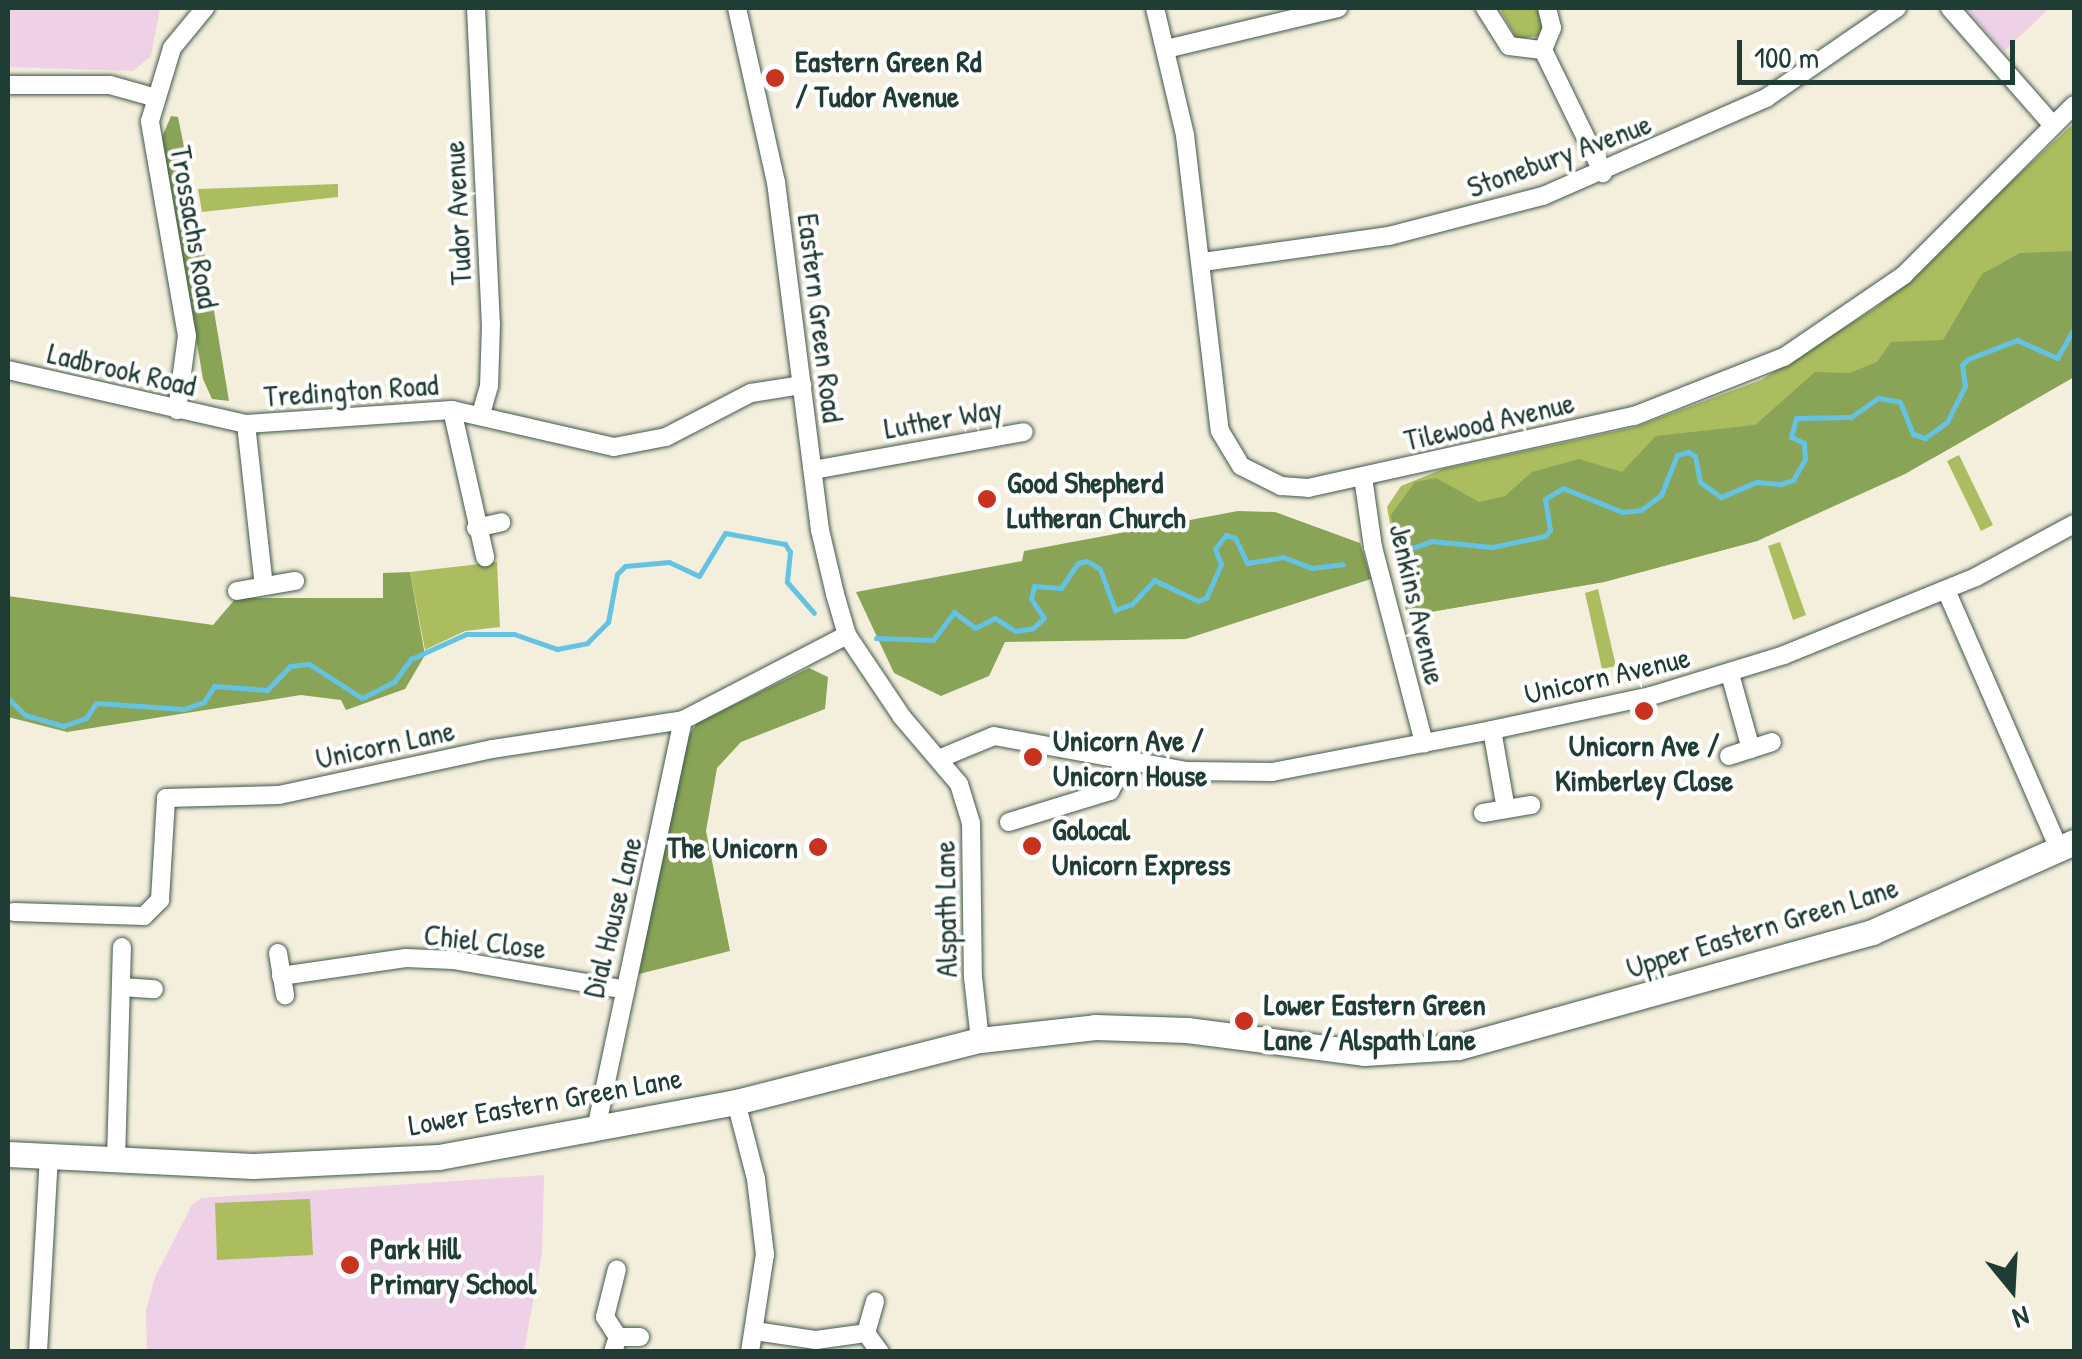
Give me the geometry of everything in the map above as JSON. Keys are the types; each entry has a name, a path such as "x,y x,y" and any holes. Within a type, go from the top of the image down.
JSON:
{"street":[{"name":"Trossachs Road","path":"177,410 186,336 152,151 154,97 172,48 205,8"},
{"name":"Tudor Avenue","path":"476,8 491,324 481,414"},
{"name":"Eastern Green Road","path":"738,8 776,182 820,530 845,626"},
{"name":"Tilewood Avenue","path":"1155,8 1166,49 1204,262 1214,410 1229,450 1241,466 1280,486 1308,488 1634,416 1784,357 1904,275 2051,123 2074,105"},
{"path":"1166,49 1338,8"},
{"path":"1485,8 1509,46 1543,50"},
{"path":"1547,8 1552,28 1543,50 1603,173"},
{"name":"Stonebury Avenue","path":"1204,262 1389,236 1494,211 1603,173 1766,98 1898,8"},
{"path":"1950,8 2051,123"},
{"path":"8,85 110,85 154,97"},
{"name":"Ladbrook Road","path":"8,370 224,421"},
{"name":"Tredington Road","path":"224,421 246,424 452,410 481,414 542,435 614,447 666,437 752,393 802,385"},
{"path":"452,410 485,557"},
{"path":"246,424 264,586"},
{"name":"Luther Way","path":"813,470 1024,432"},
{"name":"Jenkins Avenue","path":"1363,477 1373,547 1424,742"},
{"path":"476,528 501,522"},
{"name":"Unicorn Avenue","path":"941,758 994,736 1125,760 1256,773 1492,730 1730,674 1946,590 2074,524"},
{"path":"237,590 295,581"},
{"path":"1946,590 2067,846"},
{"name":"Unicorn Lane","path":"14,912 144,916 160,900 166,798 279,795 492,749 683,720 845,626"},
{"name":"Alspath Lane","path":"845,626 902,717 941,758 959,784 972,823 980,1040"},
{"path":"1730,674 1750,749"},
{"name":"Dial House Lane","path":"596,1129 621,989 646,918 683,720"},
{"path":"1492,730 1506,809"},
{"path":"1729,756 1772,742"},
{"path":"1010,822 1110,791 1125,760"},
{"path":"1483,813 1531,805"},
{"name":"Upper Eastern Green Lane","path":"980,1040 1132,1028 1364,1053 1458,1047 1872,932 2067,846"},
{"path":"116,1160 122,947"},
{"name":"Chiel Close","path":"278,953 283,985 422,958 621,989"},
{"path":"122,988 154,988"},
{"name":"Lower Eastern Green Lane","path":"8,1154 208,1165 439,1157 736,1102 980,1040"},
{"path":"736,1102 756,1179 765,1254 750,1352"},
{"path":"38,1352 49,1158"},
{"path":"616,1270 606,1317 615,1344 640,1337"},
{"path":"866,1333 874,1301"},
{"path":"755,1332 816,1340 866,1333"},
{"path":"866,1333 880,1352"}],"shaded area":[{"path":"8,8 160,8 151,56 133,71 8,67"},
{"path":"1966,8 2050,8 2004,51"},
{"name":"Park Hill Primary School","path":"544,1175 542,1253 524,1351 147,1352 146,1311 155,1277 192,1205 201,1198"}],"green space":[{"path":"1499,8 1544,8 1546,35 1517,39"},
{"path":"171,116 178,117 229,401 212,399 203,379 162,137"},
{"path":"2074,123 2074,377 1937,456 1757,541 1604,582 1407,616 1387,507 1401,486 1443,469 1635,427 1761,380 1877,307"},
{"path":"338,184 338,197 202,212 198,189"},
{"path":"2074,251 2074,377 1905,474 1757,541 1604,582 1407,616 1391,515 1415,482 1436,478 1479,502 1505,496 1532,472 1579,459 1622,472 1656,436 1755,425 1815,372 1849,373 1877,362 1891,342 1943,340 1982,274 2020,253"},
{"path":"1959,455 1993,525 1981,531 1947,461"},
{"path":"1238,511 1275,512 1360,543 1371,579 1186,639 1005,642 989,676 941,696 894,673 856,592 1022,561 1024,551"},
{"path":"1780,542 1806,615 1793,620 1768,546"},
{"path":"497,562 500,627 465,631 425,650 410,572"},
{"path":"410,572 425,655 405,689 346,710 341,700 301,695 67,732 8,717 8,596 213,625 236,598 383,598 383,573"},
{"path":"1598,589 1616,666 1602,669 1585,593"},
{"path":"809,668 828,677 825,709 741,742 717,768 706,831 730,951 639,974 685,741 697,723"},
{"path":"310,1199 313,1255 217,1260 215,1203"}],"waterway":[{"path":"1397,553 1431,541 1492,547 1545,536 1550,530 1545,499 1563,488 1622,512 1641,510 1661,495 1677,455 1688,452 1695,456 1700,482 1721,497 1756,482 1781,484 1793,480 1805,459 1804,443 1791,437 1796,418 1851,417 1878,398 1900,402 1913,434 1925,438 1947,422 1965,386 1962,365 1968,359 2017,340 2057,358 2074,328"},
{"path":"8,698 25,715 63,726 86,718 96,703 184,709 204,702 214,686 267,690 290,666 309,664 362,698 394,682 411,659 466,634 514,634 557,649 587,643 608,622 617,574 625,566 669,562 699,576 725,533 785,544 790,552 787,582 814,613"},
{"path":"876,638 933,640 954,612 975,628 995,618 1015,631 1033,628 1044,618 1031,599 1034,586 1061,588 1078,563 1087,561 1100,569 1115,610 1132,604 1154,580 1198,601 1206,598 1221,564 1215,549 1226,535 1235,538 1247,563 1283,557 1312,568 1343,564"}],"place":[{"name":"Eastern Green Rd / Tudor Avenue","path":"775,78"},
{"name":"Good Shepherd Lutheran Church","path":"987,499"},
{"name":"Unicorn Ave / Kimberley Close","path":"1644,711"},
{"name":"Unicorn Ave / Unicorn House","path":"1033,757"},
{"name":"Golocal Unicorn Express","path":"1032,846"},
{"name":"The Unicorn","path":"818,847"},
{"name":"Lower Eastern Green Lane / Alspath Lane","path":"1244,1021"},
{"name":"Park Hill Primary School","path":"350,1265"}]}
